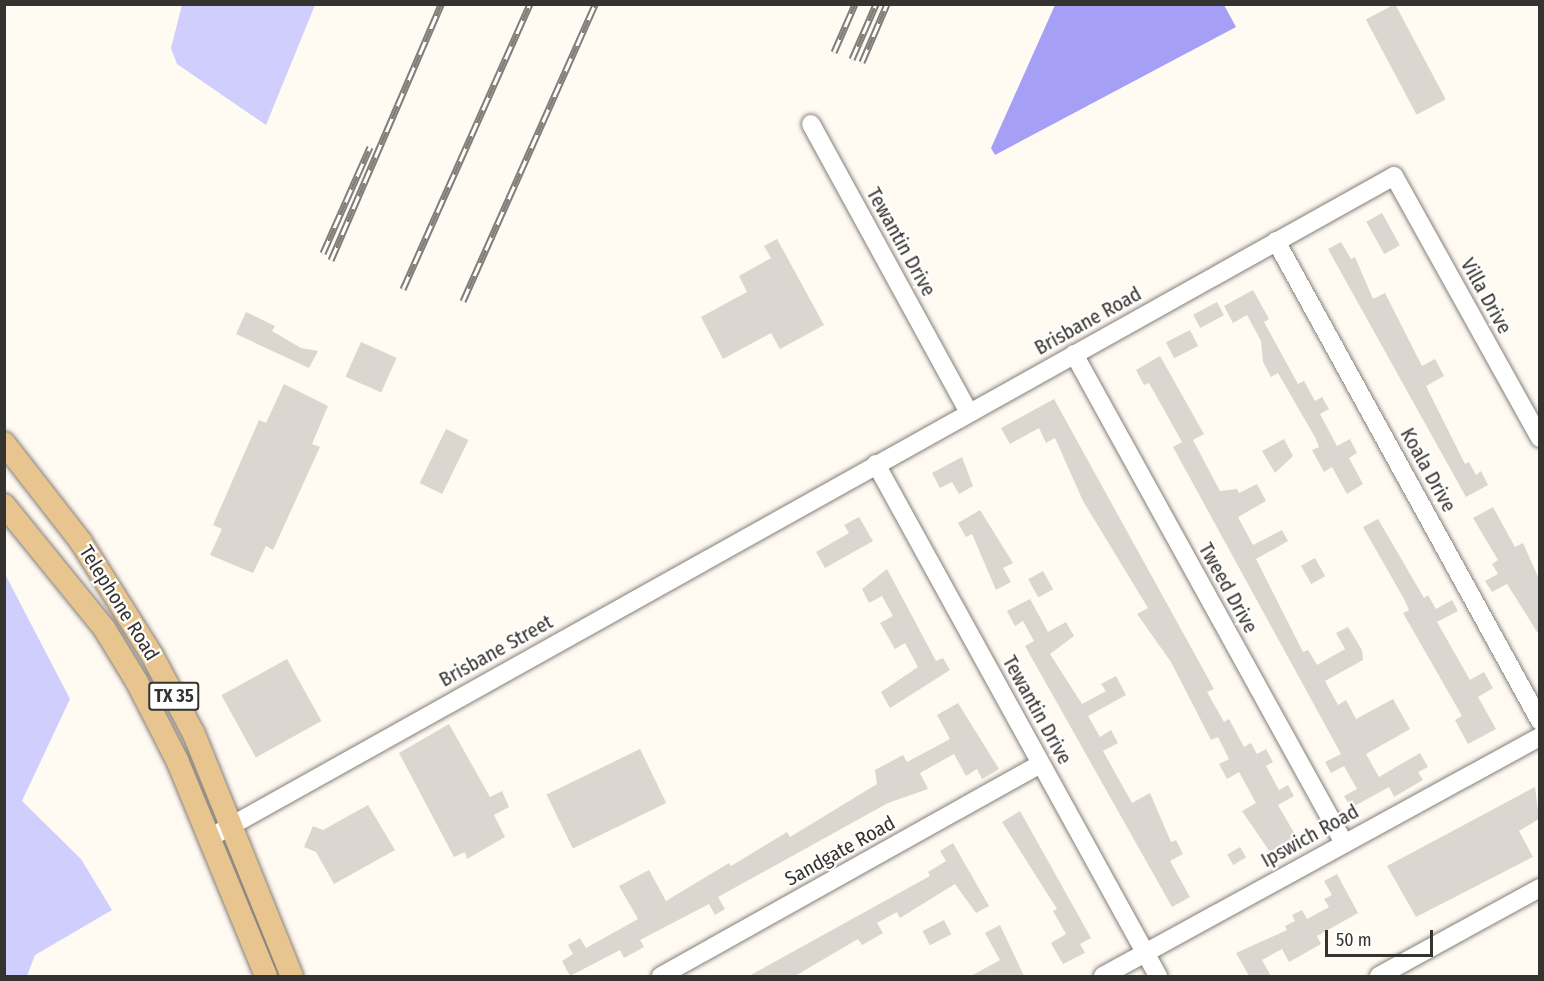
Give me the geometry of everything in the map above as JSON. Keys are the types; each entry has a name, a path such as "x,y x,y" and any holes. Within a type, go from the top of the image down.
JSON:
{"main road":[{"name":"Telephone Road","path":"4,443 81,542 153,657 233,825 292,976"},
{"name":"Telephone Road","path":"4,505 104,628 172,750 211,837 266,976"}],"street":[{"name":"Tewantin Drive","path":"811,124 969,412"},
{"name":"Brisbane Road","path":"804,505 1394,176"},
{"name":"Villa Drive","path":"1394,176 1533,412 1539,438"},
{"name":"Koala Drive","path":"1276,241 1539,721"},
{"name":"Tweed Drive","path":"1074,354 1344,843"},
{"name":"Tewantin Drive","path":"876,465 1158,976"},
{"name":"Brisbane Street","path":"211,837 804,505"},
{"name":"Ipswich Road","path":"1102,976 1539,737"},
{"name":"Sandgate Road","path":"661,976 1041,764"},
{"path":"1379,976 1539,888"}],"shaded area":[{"path":"182,5 315,5 266,125 177,64 171,48"},
{"path":"1055,5 1224,5 1236,27 995,155 991,148"},
{"path":"5,574 70,699 22,801 81,859 112,910 35,955 27,976 5,976"}],"building":[{"path":"1395,4 1446,99 1417,115 1366,19"},
{"path":"1382,213 1400,245 1384,254 1366,222"},
{"path":"777,239 824,325 780,349 771,333 723,359 701,317 747,292 739,276 771,258 764,246"},
{"path":"1341,242 1351,259 1355,257 1373,299 1385,293 1422,366 1435,359 1444,376 1426,386 1465,464 1469,462 1476,475 1481,471 1488,485 1466,497 1328,249"},
{"path":"1253,290 1269,319 1264,322 1298,384 1304,381 1315,401 1322,397 1329,409 1320,414 1337,446 1350,439 1357,453 1349,458 1363,484 1347,494 1332,467 1324,472 1312,450 1319,447 1316,439 1278,373 1271,377 1263,362 1261,341 1247,315 1233,323 1224,306"},
{"path":"1217,302 1224,315 1200,328 1193,315"},
{"path":"246,312 275,326 272,331 301,348 318,351 309,368 236,334"},
{"path":"1190,330 1198,346 1174,358 1166,342"},
{"path":"361,342 397,358 381,393 346,377"},
{"path":"1160,356 1204,434 1193,440 1220,491 1237,489 1239,493 1257,484 1266,501 1238,517 1253,545 1282,530 1288,541 1256,559 1303,652 1308,650 1317,665 1345,649 1336,633 1348,627 1362,650 1363,660 1325,681 1338,705 1346,700 1356,719 1393,699 1410,729 1366,754 1379,777 1420,753 1428,767 1418,772 1423,780 1394,797 1389,787 1351,808 1344,796 1357,789 1344,766 1331,773 1325,762 1341,754 1173,447 1182,442 1149,383 1144,385 1136,370"},
{"path":"284,384 328,406 312,444 320,447 273,550 266,546 253,573 210,555 222,529 213,525 259,420 266,423"},
{"path":"1054,399 1214,689 1207,692 1224,722 1229,719 1244,747 1251,743 1257,754 1266,749 1273,762 1266,766 1279,790 1288,785 1294,796 1278,805 1297,838 1270,852 1242,811 1256,803 1239,772 1227,779 1219,764 1229,759 1218,737 1211,740 1171,662 1137,614 1148,608 1083,501 1055,438 1046,443 1039,428 1010,444 1001,428"},
{"path":"446,429 468,440 442,494 420,483"},
{"path":"1284,439 1293,456 1275,473 1262,451"},
{"path":"962,457 973,486 959,494 952,482 940,488 932,473"},
{"path":"1493,507 1515,547 1523,543 1539,579 1539,635 1507,584 1492,592 1485,581 1498,574 1492,564 1498,560 1473,518"},
{"path":"980,510 1013,563 1003,568 1011,582 996,590 972,534 966,537 958,523"},
{"path":"859,517 873,541 825,568 816,552 849,533 844,525"},
{"path":"1378,519 1424,598 1428,595 1436,609 1452,600 1458,611 1437,622 1470,680 1484,672 1493,688 1478,697 1496,729 1468,744 1455,720 1462,716 1403,613 1409,610 1404,599 1363,527"},
{"path":"1315,558 1325,576 1311,584 1301,566"},
{"path":"887,569 936,661 943,658 950,670 890,708 881,692 918,667 905,643 895,649 880,623 893,616 882,596 869,603 862,589"},
{"path":"1043,571 1053,589 1038,598 1028,579"},
{"path":"1030,599 1048,632 1066,622 1074,636 1050,654 1082,704 1106,691 1101,684 1116,676 1126,695 1088,716 1100,737 1111,730 1118,743 1103,751 1132,803 1150,793 1171,842 1176,840 1183,854 1170,861 1190,897 1172,907 1025,646 1034,641 1023,621 1015,626 1007,611"},
{"path":"287,659 321,721 256,757 221,695"},
{"path":"958,703 999,769 982,779 977,769 966,776 954,754 920,773 928,789 888,803 718,897 725,909 715,915 709,904 640,940 644,947 624,958 620,950 570,976 562,961 573,954 568,945 580,938 586,948 638,919 619,886 649,870 666,901 729,863 731,866 787,832 790,837 877,784 875,770 903,755 907,762 950,739 937,715"},
{"path":"449,724 490,797 502,791 509,807 494,815 505,837 467,859 465,852 454,857 399,753"},
{"path":"640,749 666,803 573,849 547,795"},
{"path":"1535,787 1539,819 1519,831 1533,857 1416,917 1387,866"},
{"path":"368,805 395,850 334,884 316,852 304,847 313,826 323,830"},
{"path":"1020,811 1091,938 1080,944 1085,953 1063,964 1051,943 1066,934 1053,911 1057,909 1002,822"},
{"path":"953,843 989,906 976,913 955,884 900,918 897,912 877,923 883,933 862,945 858,939 795,976 749,976 930,876 928,872 946,861 940,851"},
{"path":"1240,847 1246,857 1233,865 1227,855"},
{"path":"1337,874 1358,913 1317,936 1321,944 1289,962 1282,949 1262,960 1271,976 1249,976 1236,953 1287,930 1285,926 1295,921 1292,915 1302,910 1307,919 1329,907 1324,899 1332,895 1324,881"},
{"path":"944,920 951,934 930,945 923,931"},
{"path":"1000,925 1024,976 971,976 1000,960 985,933"}],"railway":[{"path":"331,260 441,4"},
{"path":"403,289 530,4"},
{"path":"463,301 595,4"},
{"path":"834,52 855,4"},
{"path":"852,59 876,4"},
{"path":"862,62 887,4"},
{"path":"323,253 370,147"}]}
